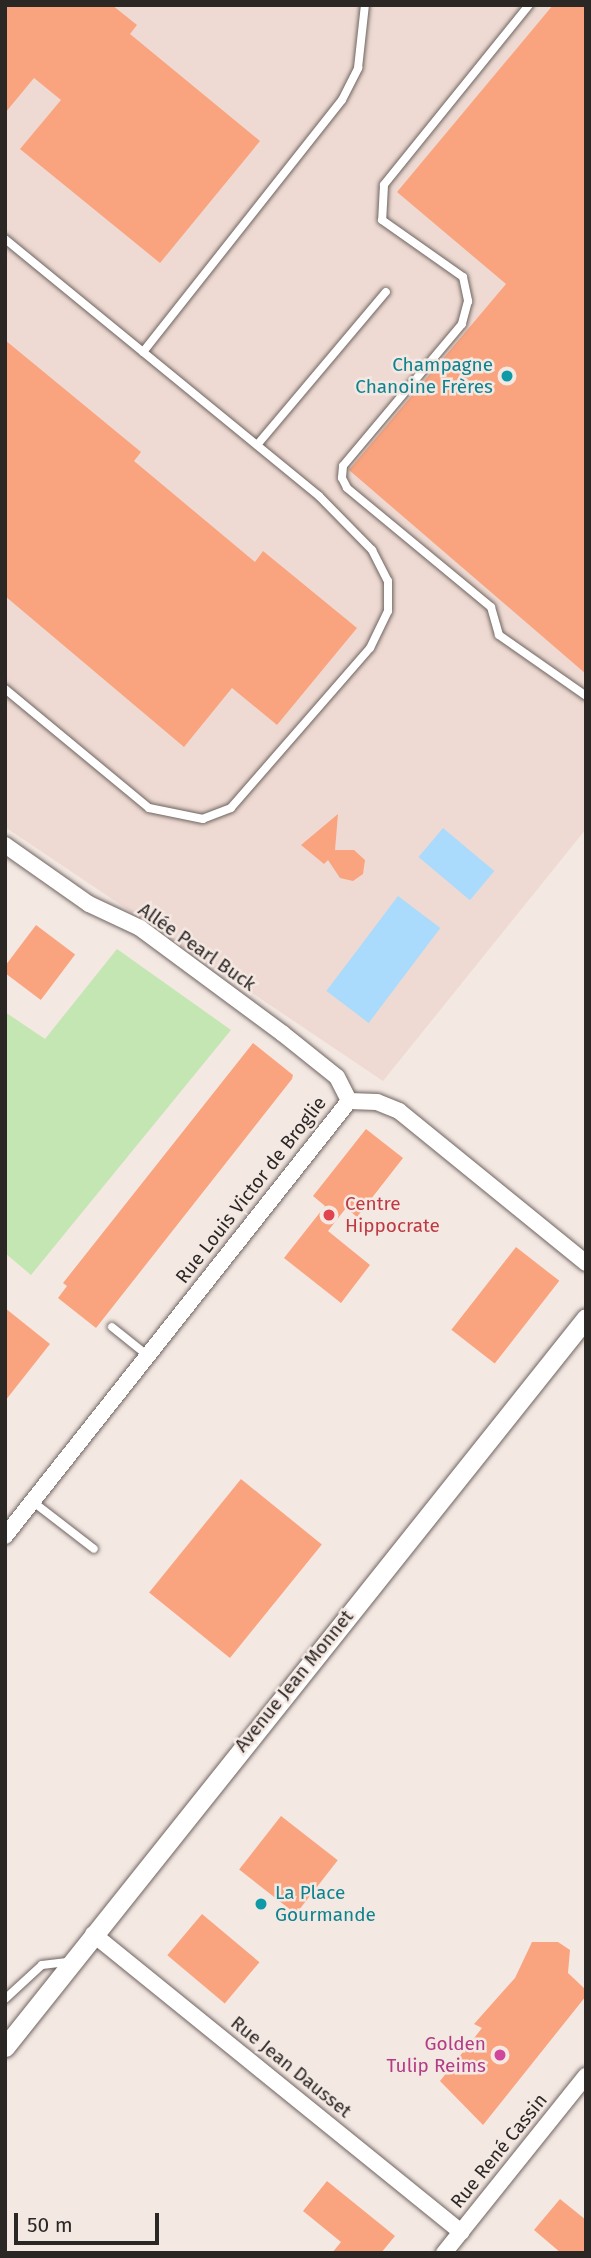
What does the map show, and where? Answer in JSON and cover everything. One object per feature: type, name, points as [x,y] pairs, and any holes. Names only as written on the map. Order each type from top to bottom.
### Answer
[{"type":"street","name":"Allée Pearl Buck","points":[[5,845],[89,904],[140,928],[282,1032],[337,1077],[349,1101]]},
{"type":"street","name":"Rue Louis Victor de Broglie","points":[[5,1536],[349,1101],[377,1102],[399,1111],[586,1263]]},
{"type":"street","name":"Avenue Jean Monnet","points":[[5,2047],[586,1318]]},
{"type":"street","name":"Rue Jean Dausset","points":[[93,1934],[461,2232]]},
{"type":"street","name":"Rue René Cassin","points":[[444,2253],[586,2076]]},
{"type":"lane","points":[[143,352],[342,100],[358,68],[365,5]]},
{"type":"lane","points":[[529,5],[384,185],[382,220],[463,277],[468,301],[462,324],[343,466],[342,478],[347,488],[491,607],[499,635],[586,696]]},
{"type":"lane","points":[[5,239],[319,496],[372,550],[388,581],[388,611],[370,648],[231,808],[203,819],[149,808],[5,689]]},
{"type":"lane","points":[[257,445],[386,292]]},
{"type":"lane","points":[[112,1327],[147,1355]]},
{"type":"lane","points":[[32,1501],[94,1549]]},
{"type":"lane","points":[[5,1999],[42,1965],[74,1962]]},
{"type":"shaded area","points":[[5,5],[586,5],[586,829],[383,1081],[5,827]]},
{"type":"green space","points":[[117,949],[231,1030],[31,1275],[5,1253],[5,1012],[45,1039]]},
{"type":"water","points":[[443,828],[494,871],[470,900],[419,857]]},
{"type":"water","points":[[398,896],[440,928],[369,1023],[326,991]]},
{"type":"building","points":[[5,5],[112,5],[137,25],[130,34],[260,141],[160,263],[20,149],[61,100],[34,78],[5,113]]},
{"type":"building","name":"Champagne Chanoine Frères","points":[[553,5],[586,5],[586,674],[349,470],[506,284],[397,192]]},
{"type":"building","points":[[5,340],[141,452],[134,461],[255,562],[263,551],[357,628],[277,725],[232,688],[184,747],[5,596]]},
{"type":"building","points":[[338,814],[335,850],[354,850],[365,860],[363,874],[353,881],[340,878],[328,860],[324,864],[301,845]]},
{"type":"building","points":[[36,925],[75,954],[41,1000],[5,973],[5,966]]},
{"type":"building","points":[[253,1043],[293,1075],[292,1079],[96,1328],[58,1298],[67,1286],[63,1283]]},
{"type":"building","name":"Centre Hippocrate","points":[[366,1129],[403,1158],[357,1217],[346,1208],[328,1231],[370,1265],[341,1303],[284,1258],[325,1206],[313,1196]]},
{"type":"building","points":[[516,1247],[559,1281],[495,1364],[451,1330]]},
{"type":"building","points":[[5,1308],[50,1344],[5,1401]]},
{"type":"building","points":[[241,1479],[322,1544],[230,1658],[149,1592]]},
{"type":"building","points":[[281,1816],[338,1860],[296,1914],[239,1870]]},
{"type":"building","points":[[202,1914],[259,1962],[225,2004],[167,1955]]},
{"type":"building","name":"Golden Tulip Reims","points":[[532,1942],[558,1942],[570,1950],[568,1973],[586,1990],[586,1996],[483,2125],[440,2081],[482,2028],[474,2024],[515,1978]]},
{"type":"building","points":[[327,2181],[395,2236],[381,2253],[332,2253],[341,2242],[303,2211]]},
{"type":"building","points":[[560,2199],[586,2220],[586,2253],[561,2253],[534,2230]]},
{"type":"place","name":"Champagne Chanoine Frères","points":[[507,376]]},
{"type":"place","name":"Centre Hippocrate","points":[[329,1215]]},
{"type":"place","name":"La Place Gourmande","points":[[261,1904]]},
{"type":"place","name":"Golden Tulip Reims","points":[[500,2055]]}]
